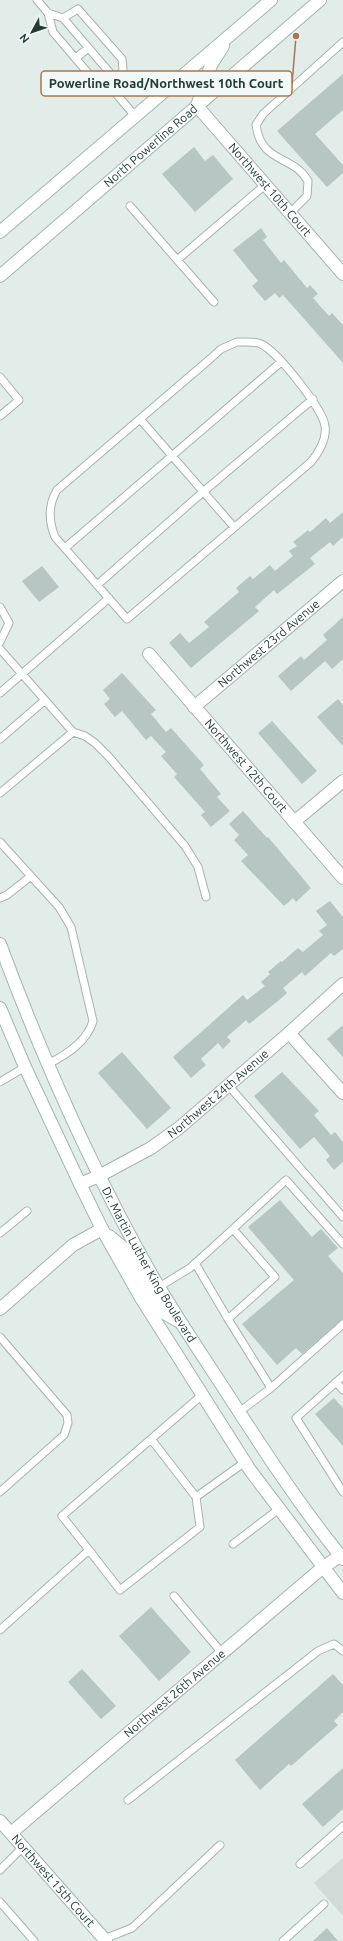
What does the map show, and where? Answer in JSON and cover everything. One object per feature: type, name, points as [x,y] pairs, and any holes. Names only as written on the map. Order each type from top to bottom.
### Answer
[{"type":"main road","points":[[0,232],[271,0]]},
{"type":"main road","name":"North Powerline Road","points":[[0,276],[320,0]]},
{"type":"main road","points":[[197,106],[211,65],[231,34]]},
{"type":"main road","name":"Northwest 10th Court","points":[[197,106],[343,274]]},
{"type":"main road","name":"Northwest 23rd Avenue","points":[[194,707],[343,581]]},
{"type":"main road","name":"Northwest 12th Court","points":[[149,654],[343,878]]},
{"type":"main road","points":[[294,822],[343,781]]},
{"type":"main road","name":"Dr. Martin Luther King Boulevard","points":[[0,944],[27,1017],[71,1118],[99,1176],[159,1287],[268,1458],[342,1556]]},
{"type":"main road","name":"Northwest 24th Avenue","points":[[80,1184],[99,1176],[151,1148],[179,1128],[343,984]]},
{"type":"main road","name":"Dr. Martin Luther King Boulevard","points":[[1,1015],[102,1229],[141,1298],[245,1462],[322,1568],[343,1593]]},
{"type":"main road","points":[[289,1033],[343,1093]]},
{"type":"main road","points":[[0,1309],[73,1245],[102,1229],[126,1250],[162,1312],[182,1324]]},
{"type":"main road","name":"Northwest 26th Avenue","points":[[11,1833],[322,1568],[342,1556]]},
{"type":"main road","name":"Northwest 15th Court","points":[[0,1821],[105,1940]]},
{"type":"lane","points":[[37,0],[48,13],[53,32],[100,87],[113,90],[135,116]]},
{"type":"lane","points":[[63,18],[78,9],[122,59],[123,70],[116,80],[113,90]]},
{"type":"lane","points":[[48,13],[63,18],[116,80]]},
{"type":"lane","points":[[290,213],[304,199],[309,190],[308,181],[305,174],[275,157],[268,150],[260,138],[256,125],[263,114],[343,42]]},
{"type":"lane","points":[[76,58],[88,48]]},
{"type":"lane","points":[[177,260],[265,185]]},
{"type":"lane","points":[[130,206],[214,302]]},
{"type":"lane","points":[[237,342],[262,344],[281,362],[313,399],[325,424],[326,433],[320,448],[311,462],[127,619],[55,537],[52,530],[50,508],[54,494],[221,349],[237,342]]},
{"type":"lane","points":[[65,548],[171,455],[281,362]]},
{"type":"lane","points":[[0,377],[19,400],[0,416]]},
{"type":"lane","points":[[97,585],[203,492],[313,399]]},
{"type":"lane","points":[[140,419],[234,527]]},
{"type":"lane","points":[[0,693],[108,598]]},
{"type":"lane","points":[[0,607],[9,623],[0,642]]},
{"type":"lane","points":[[0,648],[73,732],[85,736],[94,742],[109,757],[185,846],[198,867],[206,897]]},
{"type":"lane","points":[[0,739],[45,700]]},
{"type":"lane","points":[[0,793],[73,732]]},
{"type":"lane","points":[[0,842],[59,907],[71,927],[93,1021],[91,1029],[80,1042],[61,1058],[48,1064]]},
{"type":"lane","points":[[0,898],[7,895],[31,876]]},
{"type":"lane","points":[[0,1082],[25,1067]]},
{"type":"lane","points":[[228,1085],[343,1217]]},
{"type":"lane","points":[[159,1287],[195,1263],[286,1180],[343,1244]]},
{"type":"lane","points":[[0,1233],[28,1211]]},
{"type":"lane","points":[[228,1319],[275,1277],[233,1229]]},
{"type":"lane","points":[[195,1263],[271,1388]]},
{"type":"lane","points":[[239,1412],[271,1388],[343,1324]]},
{"type":"lane","points":[[0,1337],[66,1415],[68,1423],[64,1435],[0,1492]]},
{"type":"lane","points":[[343,1376],[296,1418],[343,1492]]},
{"type":"lane","points":[[336,1382],[343,1390]]},
{"type":"lane","points":[[151,1439],[196,1497],[200,1527],[120,1590],[62,1516],[151,1439],[202,1395]]},
{"type":"lane","points":[[196,1497],[245,1462]]},
{"type":"lane","points":[[233,1544],[279,1509]]},
{"type":"lane","points":[[0,1630],[89,1550]]},
{"type":"lane","points":[[174,1596],[222,1653]]},
{"type":"lane","points":[[128,1800],[318,1651],[334,1644],[343,1651]]},
{"type":"lane","points":[[300,1864],[343,1826]]},
{"type":"lane","points":[[105,1940],[132,1928],[220,1845]]},
{"type":"lane","points":[[0,1870],[24,1847]]},
{"type":"lane","points":[[0,1902],[34,1941]]},
{"type":"lane","points":[[284,1941],[324,1904]]},
{"type":"shaded area","points":[[343,1858],[343,1916],[314,1883]]},
{"type":"building","points":[[343,74],[343,110],[315,134],[343,165],[343,173],[327,187],[277,131]]},
{"type":"building","points":[[194,147],[205,161],[213,155],[233,179],[195,212],[162,174]]},
{"type":"building","points":[[261,228],[267,237],[263,240],[281,263],[284,260],[307,288],[310,285],[318,294],[313,298],[329,316],[332,313],[343,325],[343,363],[283,295],[279,298],[275,293],[265,301],[252,286],[258,281],[233,250]]},
{"type":"building","points":[[343,512],[343,537],[333,546],[330,542],[310,558],[315,564],[277,594],[274,590],[255,607],[259,611],[191,668],[169,643],[180,633],[189,643],[209,627],[204,622],[239,592],[236,588],[250,576],[253,579],[270,565],[275,571],[293,556],[289,551],[297,546],[293,542],[308,530],[310,532],[326,518],[330,523]]},
{"type":"building","points":[[42,566],[59,587],[39,602],[22,581]]},
{"type":"building","points":[[343,617],[343,659],[332,669],[325,661],[291,691],[278,676],[301,656],[304,660],[327,640],[323,635]]},
{"type":"building","points":[[122,673],[156,710],[151,714],[166,732],[171,728],[204,765],[200,769],[221,794],[217,797],[230,811],[211,827],[201,815],[205,812],[174,777],[177,774],[161,756],[166,752],[151,736],[146,740],[122,711],[115,717],[104,704],[110,699],[103,690]]},
{"type":"building","points":[[338,699],[343,705],[343,746],[317,717]]},
{"type":"building","points":[[272,721],[317,771],[302,784],[258,733]]},
{"type":"building","points":[[243,811],[267,838],[268,837],[311,888],[296,902],[293,898],[284,906],[241,861],[248,855],[234,840],[239,835],[229,824]]},
{"type":"building","points":[[330,901],[343,917],[343,949],[334,956],[331,953],[305,976],[302,972],[283,988],[287,993],[278,1001],[249,1024],[246,1020],[227,1037],[231,1041],[223,1049],[218,1043],[201,1059],[206,1065],[191,1078],[173,1057],[243,995],[247,1000],[265,986],[261,982],[270,974],[268,972],[281,961],[282,962],[298,948],[303,952],[323,935],[319,931],[327,925],[316,911]]},
{"type":"building","points":[[343,1025],[343,1057],[327,1039]]},
{"type":"building","points":[[122,1052],[171,1108],[147,1129],[98,1073]]},
{"type":"building","points":[[282,1072],[319,1111],[314,1115],[331,1135],[335,1132],[343,1142],[343,1162],[334,1170],[326,1160],[330,1156],[314,1137],[300,1149],[254,1096]]},
{"type":"building","points":[[280,1200],[312,1237],[321,1229],[338,1248],[328,1256],[343,1273],[343,1319],[302,1354],[296,1348],[277,1365],[242,1324],[294,1280],[248,1227]]},
{"type":"building","points":[[334,1398],[343,1408],[343,1446],[315,1414]]},
{"type":"building","points":[[151,1607],[191,1652],[159,1681],[119,1636]]},
{"type":"building","points":[[82,1669],[116,1706],[101,1719],[68,1682]]},
{"type":"building","points":[[333,1674],[343,1685],[343,1712],[334,1721],[338,1725],[291,1766],[289,1764],[260,1790],[235,1760]]},
{"type":"building","points":[[343,1768],[343,1809],[323,1827],[302,1804]]},
{"type":"building","points":[[327,1928],[338,1941],[313,1941]]},
{"type":"place","name":"Powerline Road/Northwest 10th Court","points":[[296,36]]}]
